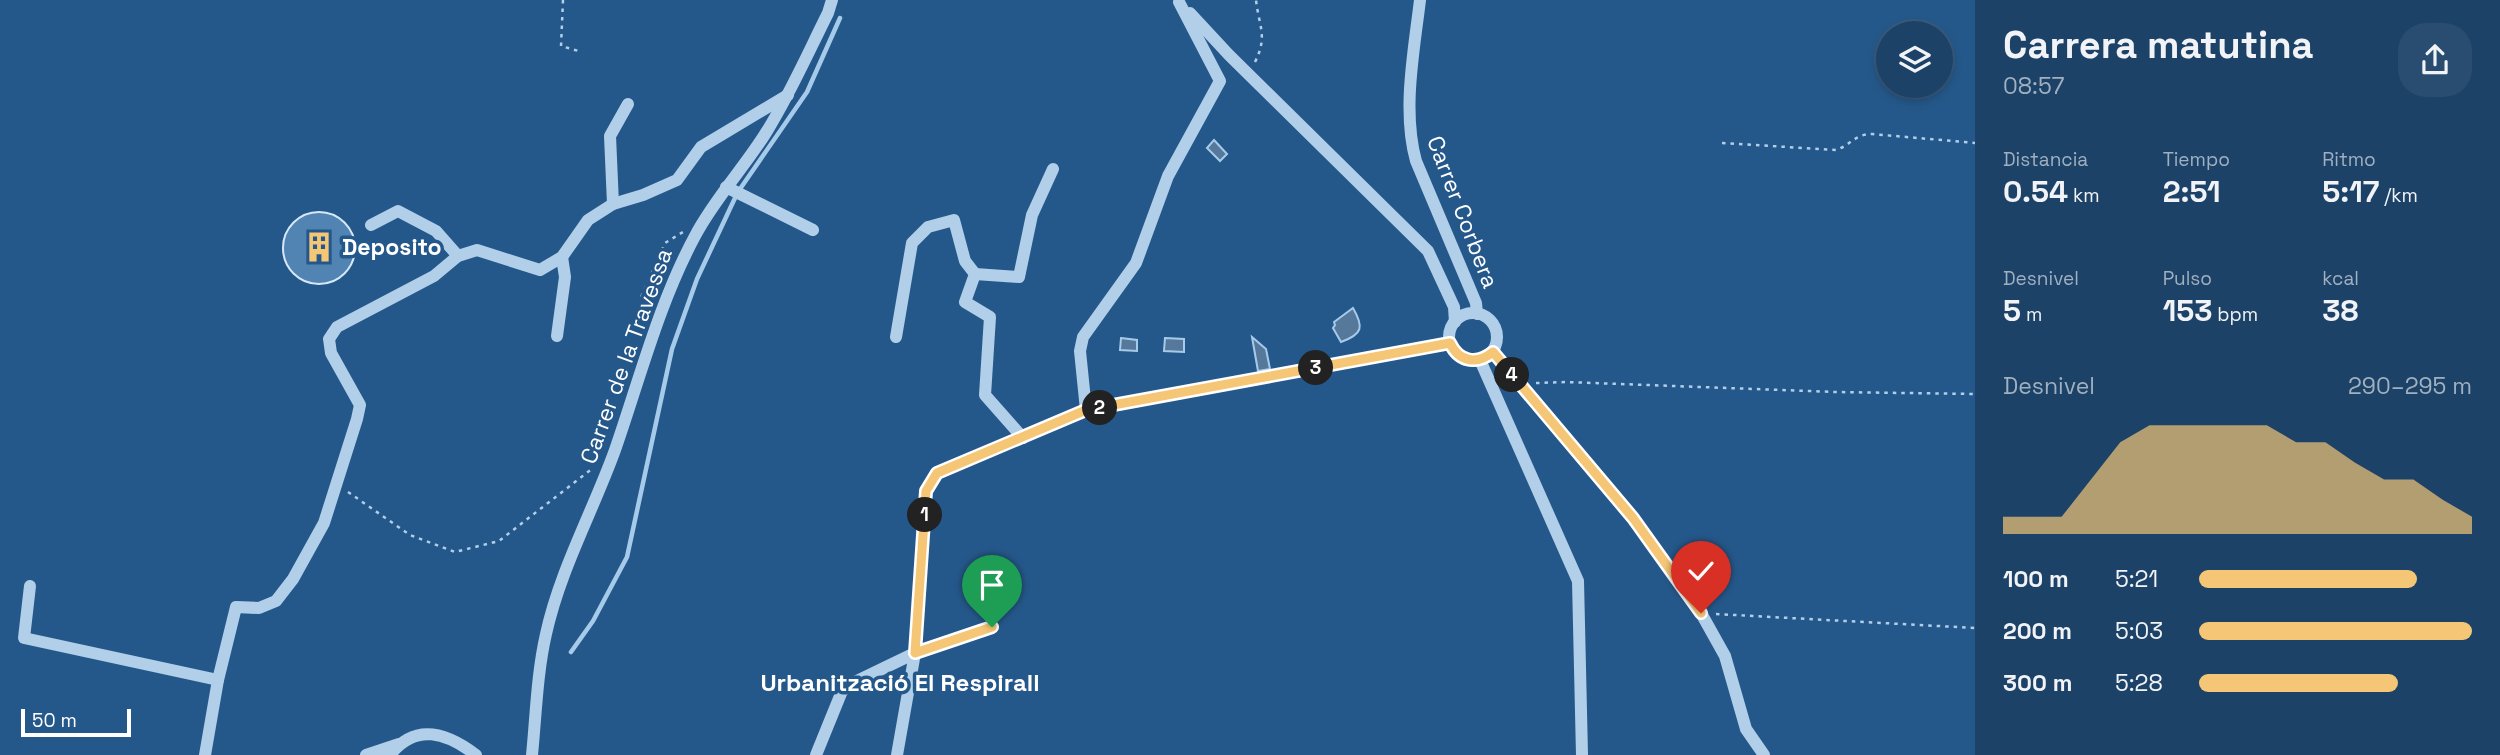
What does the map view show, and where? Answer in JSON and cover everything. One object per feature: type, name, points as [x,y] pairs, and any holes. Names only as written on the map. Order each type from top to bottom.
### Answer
[{"type":"street","name":"Carrer de la Travessa","points":[[532,755],[540,675],[550,617],[614,451],[670,289],[696,234],[788,95],[832,0]]},
{"type":"street","name":"Carrer Corbera","points":[[1420,0],[1409,118],[1411,142],[1416,161],[1476,303],[1478,314]]},
{"type":"street","points":[[1179,1],[1428,251],[1454,307],[1455,322],[1450,343],[1458,355],[1465,359],[1480,360],[1493,352],[1497,342],[1495,327],[1491,321],[1478,314],[1469,314],[1455,322]]},
{"type":"street","points":[[1086,410],[1080,351],[1083,337],[1136,263],[1168,177],[1220,81],[1179,1]]},
{"type":"street","points":[[205,755],[218,680],[236,607],[259,608],[276,601],[293,579],[324,523],[337,483],[360,405],[331,354],[329,339],[337,327],[434,276],[458,256],[477,250],[540,270],[562,257],[588,220],[614,204],[677,180],[701,147],[788,95]]},
{"type":"street","points":[[614,204],[610,136],[628,104]]},
{"type":"street","points":[[897,337],[912,243],[928,226],[954,219],[965,261],[975,274],[1019,277],[1032,215],[1053,169]]},
{"type":"street","points":[[726,187],[813,230]]},
{"type":"street","points":[[371,225],[398,211],[436,231],[458,256]]},
{"type":"street","points":[[557,336],[565,277],[562,257]]},
{"type":"street","points":[[975,274],[965,302],[990,317],[985,395],[1023,438]]},
{"type":"street","points":[[897,755],[915,653],[926,491],[937,473],[1086,410],[1450,343]]},
{"type":"street","points":[[1493,352],[1633,518],[1701,613],[1725,656],[1746,729],[1764,755]]},
{"type":"street","points":[[1480,360],[1578,581],[1582,755]]},
{"type":"street","points":[[30,586],[24,638],[218,680]]},
{"type":"street","points":[[816,755],[842,691],[915,653],[992,627]]},
{"type":"street","points":[[366,755],[424,733],[455,739],[476,755]]},
{"type":"street","points":[[390,755],[399,744]]},
{"type":"path","points":[[563,0],[561,46],[582,52]]},
{"type":"path","points":[[1250,75],[1262,50],[1263,40],[1256,0]]},
{"type":"path","points":[[1722,143],[1836,150],[1846,147],[1860,134],[1975,143]]},
{"type":"path","points":[[641,297],[665,243],[680,232],[696,234]]},
{"type":"path","points":[[1519,384],[1566,382],[1835,392],[1975,394]]},
{"type":"path","points":[[337,483],[410,536],[455,552],[499,541],[594,467]]},
{"type":"path","points":[[1701,613],[1975,628]]},
{"type":"water","points":[[1214,140],[1227,154],[1220,161],[1207,148]]},
{"type":"water","points":[[1353,308],[1359,320],[1359,329],[1354,336],[1341,342],[1333,328],[1334,322]]},
{"type":"water","points":[[1252,337],[1266,349],[1270,369],[1258,371]]},
{"type":"water","points":[[1121,338],[1137,340],[1137,351],[1120,350]]},
{"type":"water","points":[[1165,338],[1184,339],[1184,352],[1164,351]]},
{"type":"building","name":"Deposito","points":[[319,212],[339,218],[349,228],[355,248],[349,268],[339,278],[319,284],[299,278],[289,268],[283,248],[289,228],[299,218]]},
{"type":"waterway","points":[[740,189],[807,92],[840,18]]},
{"type":"waterway","points":[[571,652],[593,621],[627,557],[672,349],[697,279],[735,198]]},
{"type":"place","name":"Deposito","points":[[319,247]]},
{"type":"district","name":"Urbanització El Respirall","points":[[900,682]]},
{"type":"route","points":[[992,627],[915,653],[926,491],[937,473],[1086,410],[1450,343],[1458,355],[1472,361],[1485,358],[1493,352],[1633,518],[1701,613]]}]
